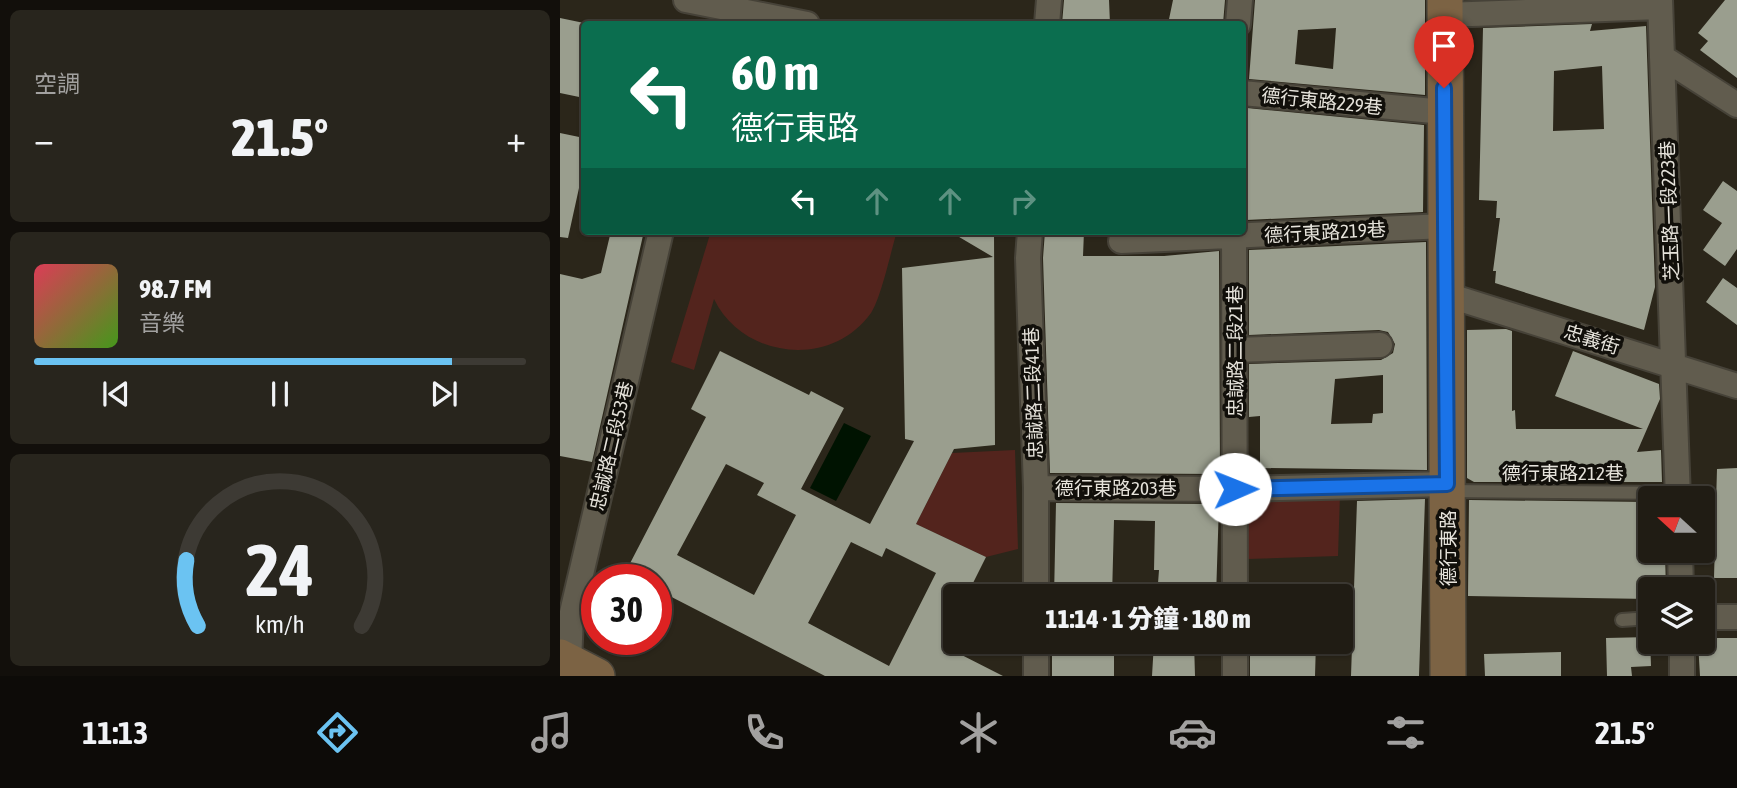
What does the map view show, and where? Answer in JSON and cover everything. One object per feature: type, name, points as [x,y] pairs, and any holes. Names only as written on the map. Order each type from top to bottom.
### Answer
[{"type":"street","points":[[685,0],[712,10],[787,21]]},
{"type":"street","points":[[1047,21],[1049,0]]},
{"type":"street","points":[[1238,21],[1240,0]]},
{"type":"street","points":[[1445,8],[1660,3]]},
{"type":"street","name":"芝玉路一段223巷","points":[[1660,3],[1678,486]]},
{"type":"street","name":"德行東路","points":[[1445,8],[1448,676]]},
{"type":"street","points":[[1662,57],[1737,105]]},
{"type":"street","name":"德行東路229巷","points":[[1246,93],[1444,112]]},
{"type":"street","name":"德行東路219巷","points":[[1246,234],[1445,226]]},
{"type":"street","name":"忠誠路二段53巷","points":[[576,665],[571,617],[660,235]]},
{"type":"street","name":"忠誠路二段41巷","points":[[1030,235],[1028,258],[1036,488],[1036,584]]},
{"type":"street","name":"德行東路219巷","points":[[1121,241],[1218,235]]},
{"type":"street","name":"忠誠路二段21巷","points":[[1234,235],[1235,584]]},
{"type":"street","name":"忠義街","points":[[1447,295],[1737,386]]},
{"type":"street","points":[[1235,350],[1380,345]]},
{"type":"street","name":"德行東路203巷","points":[[1036,488],[1447,487]]},
{"type":"street","points":[[1715,617],[1737,617]]},
{"type":"street","points":[[1036,654],[1036,676]]},
{"type":"street","points":[[1235,654],[1235,676]]},
{"type":"street","points":[[1682,654],[1682,676]]},
{"type":"lane","name":"德行東路212巷","points":[[1447,487],[1638,494]]},
{"type":"lane","points":[[1622,620],[1638,619]]},
{"type":"shaded area","points":[[710,235],[896,235],[882,286],[871,313],[854,331],[834,343],[811,349],[788,350],[766,345],[745,334],[727,319],[714,299],[694,370],[671,362]]},
{"type":"shaded area","points":[[844,423],[871,436],[836,501],[810,488]]},
{"type":"shaded area","points":[[1015,450],[1018,549],[986,557],[916,524],[952,453]]},
{"type":"shaded area","points":[[1340,494],[1338,556],[1247,559],[1245,495]]},
{"type":"building","points":[[1064,0],[1109,0],[1110,21],[1062,21]]},
{"type":"building","points":[[1173,0],[1225,0],[1223,21],[1169,21]]},
{"type":"building","points":[[1255,0],[1425,0],[1425,95],[1249,79]],"holes":[[[1336,28],[1333,69],[1295,64],[1298,30]]]},
{"type":"building","points":[[1725,0],[1737,0],[1737,78],[1700,50],[1708,41],[1698,33]]},
{"type":"building","points":[[560,18],[581,22],[581,97],[560,93]]},
{"type":"building","points":[[1592,24],[1590,31],[1646,26],[1655,287],[1644,330],[1495,283],[1496,271],[1493,271],[1500,218],[1496,218],[1497,201],[1479,200],[1483,28]],"holes":[[[1602,66],[1604,129],[1553,131],[1554,71]]]},
{"type":"building","points":[[1247,108],[1424,125],[1423,212],[1246,220]]},
{"type":"building","points":[[560,133],[581,137],[581,184],[568,238],[560,237]]},
{"type":"building","points":[[1723,181],[1737,191],[1737,249],[1725,266],[1703,250],[1722,223],[1703,210]]},
{"type":"building","points":[[610,235],[643,235],[592,462],[560,456],[560,274],[582,279],[601,273]]},
{"type":"building","points":[[956,235],[994,235],[995,445],[954,449],[916,524],[986,557],[972,584],[943,584],[943,654],[960,654],[1003,676],[825,676],[672,597],[672,564],[630,564],[706,417],[691,409],[720,351],[809,395],[811,391],[844,408],[801,489],[870,524],[914,441],[905,439],[902,268],[993,257]],"holes":[[[726,464],[764,483],[757,495],[796,515],[754,595],[677,555]],[[851,542],[882,557],[886,548],[936,573],[889,666],[808,623]]]},
{"type":"building","points":[[1045,235],[1084,235],[1083,256],[1164,256],[1219,251],[1220,474],[1050,473],[1043,258]]},
{"type":"building","points":[[1426,242],[1427,470],[1260,468],[1260,416],[1249,417],[1249,364],[1381,360],[1393,353],[1395,344],[1388,332],[1379,330],[1249,335],[1249,250]],"holes":[[[1383,375],[1383,413],[1373,414],[1372,423],[1331,424],[1335,379]]]},
{"type":"building","points":[[1723,278],[1737,288],[1737,325],[1706,302]]},
{"type":"building","points":[[1467,330],[1512,331],[1512,411],[1515,410],[1516,429],[1643,429],[1555,396],[1573,351],[1659,384],[1660,399],[1637,452],[1661,450],[1662,482],[1474,482],[1467,478]]},
{"type":"building","points":[[1737,468],[1737,578],[1714,577],[1717,469]]},
{"type":"building","points":[[1425,499],[1419,676],[1351,676],[1357,501]]},
{"type":"building","points":[[1469,500],[1638,502],[1638,564],[1665,564],[1666,577],[1638,577],[1638,599],[1468,596]]},
{"type":"building","points":[[1056,503],[1219,504],[1216,584],[1158,584],[1159,570],[1154,570],[1155,521],[1114,520],[1112,584],[1054,584]]},
{"type":"building","points":[[1638,637],[1638,654],[1651,654],[1651,666],[1631,667],[1632,676],[1607,676],[1606,638]]},
{"type":"building","points":[[1715,638],[1737,638],[1737,676],[1700,676],[1699,654],[1715,654]]},
{"type":"building","points":[[1561,652],[1561,676],[1485,676],[1484,654]]},
{"type":"building","points":[[1052,654],[1114,654],[1114,676],[1052,676]]},
{"type":"building","points":[[1153,654],[1194,654],[1195,676],[1152,676]]},
{"type":"building","points":[[1250,654],[1316,654],[1315,676],[1250,676]]},
{"type":"route","points":[[1235,489],[1447,484],[1444,88]]}]
